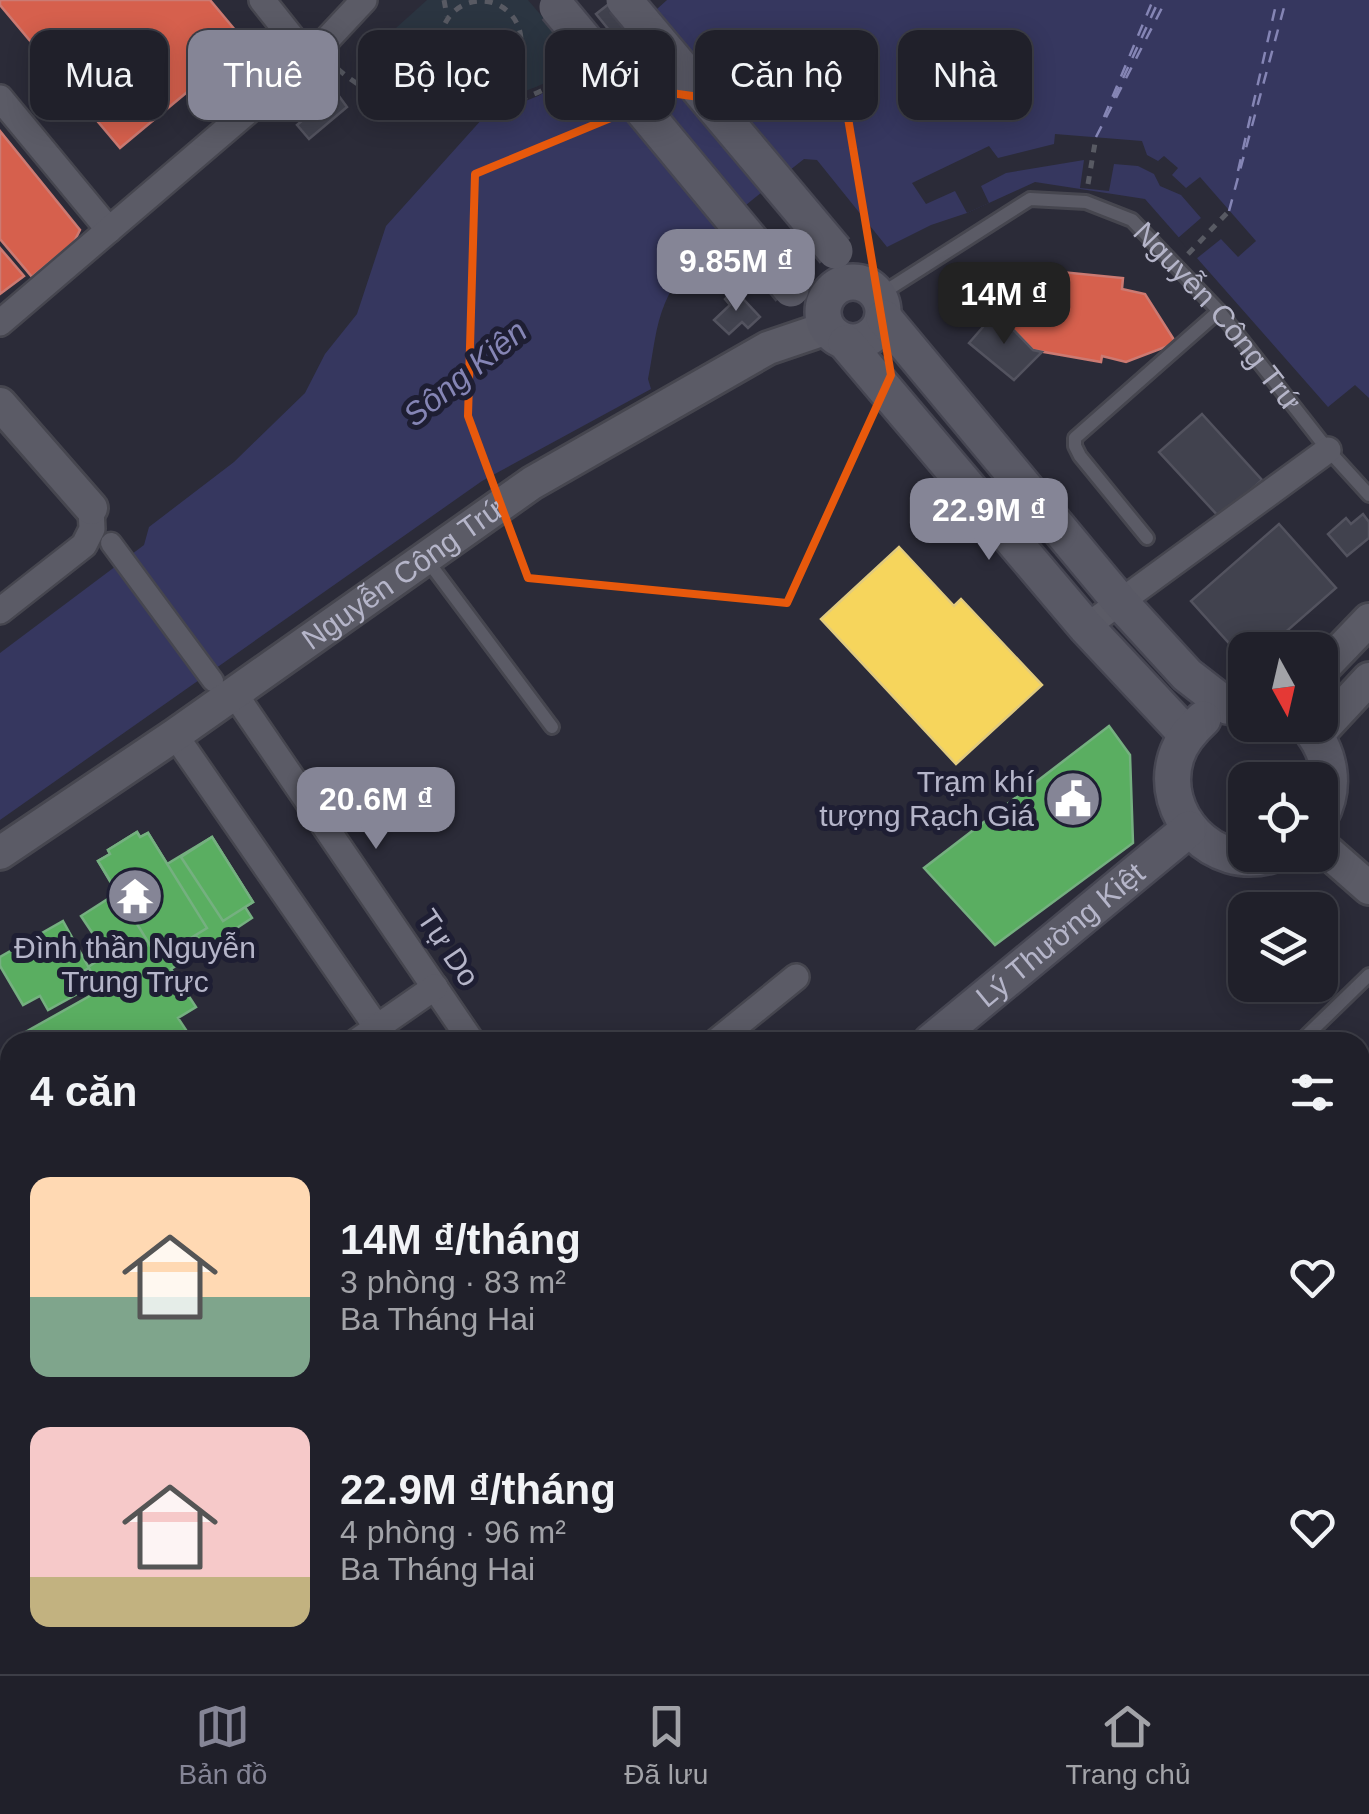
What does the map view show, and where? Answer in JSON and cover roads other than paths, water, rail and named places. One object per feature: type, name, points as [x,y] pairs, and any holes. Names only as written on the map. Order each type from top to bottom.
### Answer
[{"type":"main road","points":[[624,0],[836,251],[1121,602],[1187,675],[1228,699]]},
{"type":"main road","points":[[554,4],[791,289],[832,330],[1086,627],[1187,735]]},
{"type":"main road","points":[[832,330],[825,300],[830,291],[848,282],[875,299]]},
{"type":"main road","points":[[832,330],[872,336],[875,299]]},
{"type":"main road","points":[[1228,707],[1205,717],[1187,735],[1176,757],[1172,782],[1176,807],[1189,829],[1209,846],[1228,854]]},
{"type":"main road","name":"Lý Thường Kiệt","points":[[943,1032],[1189,829]]},
{"type":"street","points":[[262,0],[286,30]]},
{"type":"street","points":[[336,30],[364,0]]},
{"type":"street","points":[[0,98],[109,230]]},
{"type":"street","points":[[0,323],[238,120]]},
{"type":"street","name":"Nguyễn Công Trứ","points":[[0,853],[175,735],[223,687],[426,558],[532,483],[768,348],[832,330]]},
{"type":"street","points":[[0,404],[92,508],[92,529],[84,545],[0,611]]},
{"type":"street","points":[[1086,627],[1328,450]]},
{"type":"street","points":[[112,543],[223,687]]},
{"type":"street","points":[[1338,652],[1369,620]]},
{"type":"street","points":[[1338,707],[1369,679]]},
{"type":"street","name":"Tự Do","points":[[223,687],[465,1032]]},
{"type":"street","points":[[175,735],[369,1032]]},
{"type":"street","points":[[1338,861],[1369,888]]},
{"type":"street","points":[[728,1032],[796,977]]},
{"type":"street","points":[[380,1032],[435,986]]},
{"type":"lane","name":"Nguyễn Công Trứ","points":[[875,299],[1030,199],[1086,202],[1132,220],[1219,311],[1328,450],[1369,494]]},
{"type":"lane","points":[[1146,538],[1080,456],[1074,446],[1076,438],[1219,311]]},
{"type":"lane","points":[[426,558],[552,727]]},
{"type":"lane","points":[[1310,1032],[1369,975]]},
{"type":"water","name":"Sông Kiên","points":[[667,0],[1369,0],[1369,398],[1355,385],[1328,407],[1145,199],[1035,182],[887,247],[817,160],[804,159],[708,240],[677,280],[659,321],[648,379],[651,389],[482,481],[0,820],[0,653],[144,545],[149,527],[234,462],[305,393],[325,354],[357,314],[386,226],[481,120],[525,120],[525,101],[545,92],[545,120],[675,120],[675,30],[634,30]]},
{"type":"place","name":"Trạm khí tượng Rạch Giá","points":[[1073,799]]},
{"type":"place","name":"Đình thần Nguyễn Trung Trực","points":[[135,896]]}]
